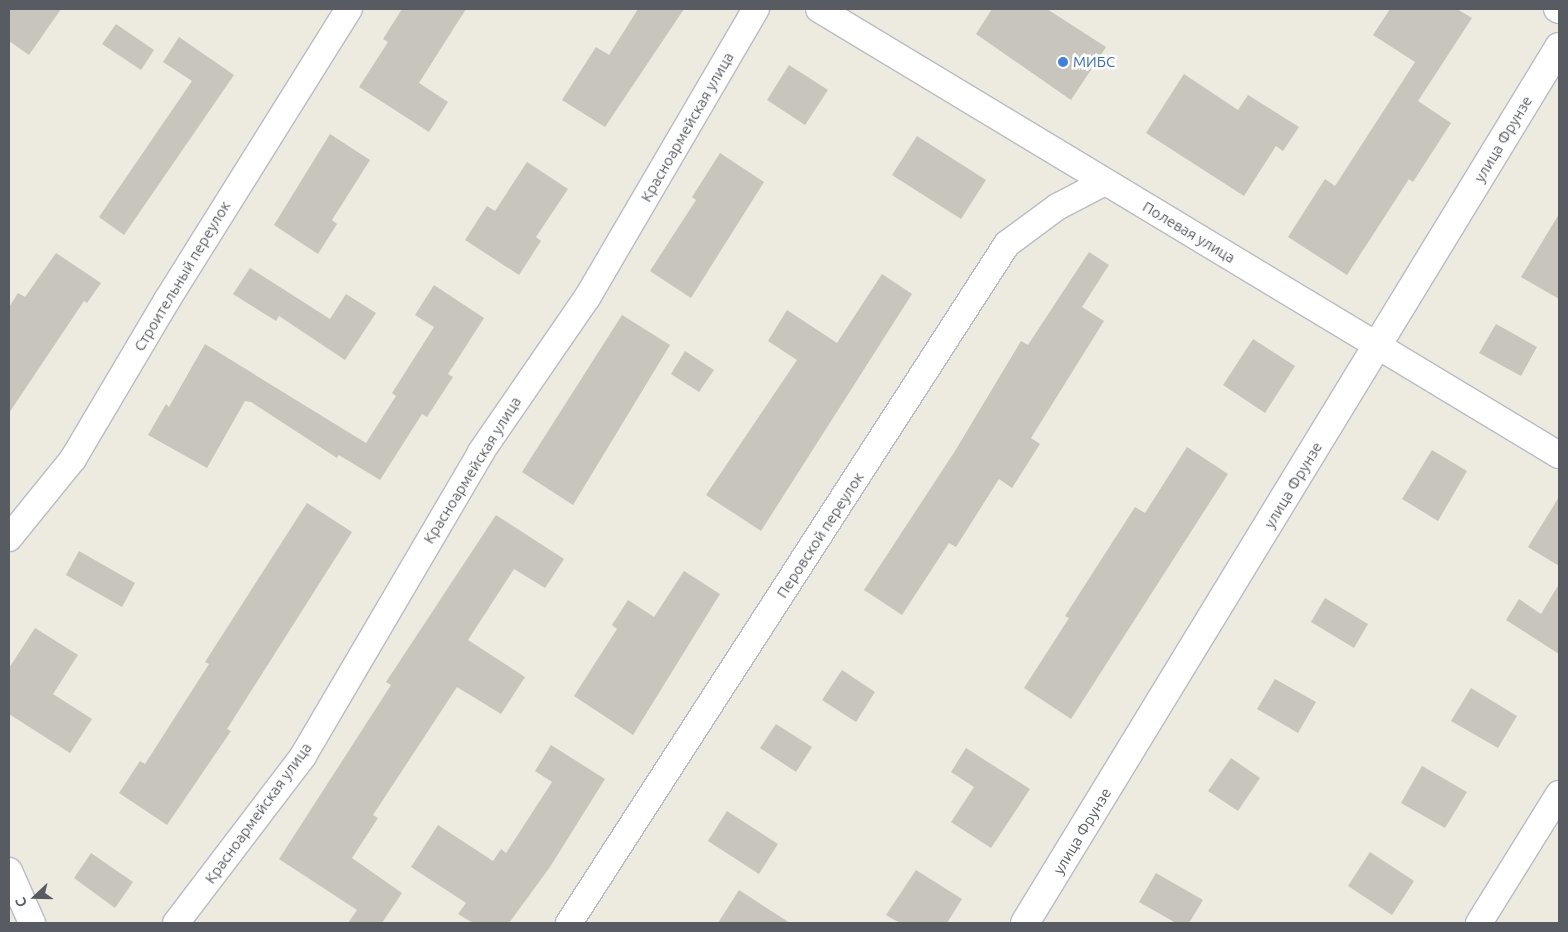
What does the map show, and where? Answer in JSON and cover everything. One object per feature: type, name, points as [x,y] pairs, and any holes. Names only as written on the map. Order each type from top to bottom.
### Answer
[{"type":"street","name":"Строительный переулок","points":[[9,538],[73,459],[166,300],[348,9]]},
{"type":"street","name":"Красноармейская улица","points":[[176,923],[303,756],[481,452],[587,298],[756,9]]},
{"type":"street","name":"Полевая улица","points":[[819,9],[1105,182],[1379,344],[1559,455]]},
{"type":"street","name":"улица Фрунзе","points":[[1025,923],[1559,47]]},
{"type":"street","name":"Перовской переулок","points":[[569,923],[1007,244],[1057,207],[1105,182]]},
{"type":"street","points":[[1479,923],[1559,794]]},
{"type":"street","points":[[9,871],[32,923]]},
{"type":"building","points":[[9,9],[61,9],[29,55],[9,41]]},
{"type":"building","points":[[402,9],[466,9],[419,83],[448,102],[429,132],[359,87],[388,42],[383,39]]},
{"type":"building","points":[[638,9],[684,9],[605,127],[562,100],[596,47],[609,55]]},
{"type":"building","points":[[992,9],[1047,9],[1106,47],[1071,100],[976,34]]},
{"type":"building","points":[[1390,9],[1457,9],[1472,18],[1418,101],[1451,123],[1413,182],[1409,179],[1347,275],[1288,237],[1325,179],[1335,186],[1415,62],[1373,35]]},
{"type":"building","points":[[116,24],[154,50],[141,70],[102,44]]},
{"type":"building","points":[[179,37],[234,75],[124,235],[99,217],[192,81],[163,62]]},
{"type":"building","points":[[789,65],[828,90],[805,125],[767,100]]},
{"type":"building","points":[[1184,74],[1238,110],[1248,95],[1299,127],[1283,151],[1276,146],[1244,196],[1146,133]]},
{"type":"building","points":[[330,134],[370,160],[332,220],[337,224],[318,254],[274,225]]},
{"type":"building","points":[[917,136],[986,180],[961,219],[892,175]]},
{"type":"building","points":[[720,153],[764,182],[691,298],[650,271],[696,200],[692,197]]},
{"type":"building","points":[[527,162],[568,189],[536,237],[541,241],[519,275],[465,240],[487,206],[495,211]]},
{"type":"building","points":[[1559,214],[1559,299],[1521,277]]},
{"type":"building","points":[[1089,252],[1109,265],[1082,307],[1104,321],[1031,438],[1040,444],[1012,488],[999,479],[956,547],[949,543],[902,615],[864,590],[955,451],[1021,341],[1028,345]]},
{"type":"building","points":[[56,253],[101,283],[87,303],[84,301],[9,413],[9,307],[18,293],[25,297]]},
{"type":"building","points":[[250,268],[330,319],[346,294],[376,313],[345,360],[279,316],[276,321],[233,294]]},
{"type":"building","points":[[882,274],[912,294],[761,531],[706,495],[797,360],[768,341],[787,310],[837,343]]},
{"type":"building","points":[[434,285],[484,318],[448,374],[453,377],[427,417],[422,414],[380,480],[339,455],[337,458],[251,402],[245,401],[207,468],[148,435],[166,404],[169,407],[205,344],[366,443],[396,396],[392,393],[434,327],[415,315]]},
{"type":"building","points":[[622,315],[670,345],[573,505],[522,472]]},
{"type":"building","points":[[1496,324],[1537,347],[1521,376],[1479,353]]},
{"type":"building","points":[[1253,339],[1295,366],[1265,413],[1223,385]]},
{"type":"building","points":[[685,351],[714,370],[699,392],[671,374]]},
{"type":"building","points":[[1187,447],[1228,474],[1071,719],[1024,688],[1069,618],[1065,616],[1135,507],[1145,513]]},
{"type":"building","points":[[1432,450],[1467,471],[1438,521],[1402,499]]},
{"type":"building","points":[[1559,497],[1559,566],[1528,547]]},
{"type":"building","points":[[307,503],[352,532],[227,729],[231,731],[167,825],[119,793],[140,761],[145,764],[209,664],[205,662]]},
{"type":"building","points":[[496,515],[564,559],[545,588],[514,569],[468,640],[525,677],[501,714],[457,687],[373,815],[378,818],[352,858],[402,893],[382,923],[348,923],[357,910],[279,859],[391,685],[386,682]]},
{"type":"building","points":[[79,551],[135,583],[122,607],[66,575]]},
{"type":"building","points":[[684,571],[720,594],[633,735],[574,696],[617,629],[612,625],[628,600],[654,617]]},
{"type":"building","points":[[1559,584],[1559,654],[1506,620],[1519,599],[1541,614]]},
{"type":"building","points":[[1325,598],[1368,624],[1354,648],[1311,622]]},
{"type":"building","points":[[35,628],[78,655],[53,694],[92,719],[70,753],[9,714],[9,668]]},
{"type":"building","points":[[842,670],[875,692],[856,722],[822,700]]},
{"type":"building","points":[[1275,679],[1316,702],[1298,733],[1257,709]]},
{"type":"building","points":[[1471,688],[1517,716],[1498,748],[1451,721]]},
{"type":"building","points":[[776,724],[812,747],[796,772],[760,748]]},
{"type":"building","points":[[551,745],[605,779],[550,867],[509,923],[473,923],[458,914],[466,903],[411,867],[438,825],[493,861],[501,849],[506,853],[552,782],[535,771]]},
{"type":"building","points":[[966,748],[1030,789],[991,848],[951,822],[974,787],[951,772]]},
{"type":"building","points":[[1231,758],[1260,778],[1238,811],[1208,791]]},
{"type":"building","points":[[1422,766],[1467,792],[1445,828],[1401,803]]},
{"type":"building","points":[[727,811],[778,844],[759,874],[708,841]]},
{"type":"building","points":[[1370,852],[1414,881],[1392,915],[1348,886]]},
{"type":"building","points":[[91,853],[133,882],[115,908],[74,878]]},
{"type":"building","points":[[916,870],[962,899],[947,923],[900,923],[886,915]]},
{"type":"building","points":[[1156,873],[1203,900],[1189,923],[1176,923],[1139,902]]},
{"type":"building","points":[[739,890],[790,923],[718,923]]},
{"type":"place","name":"МИБС","points":[[1063,62]]}]
